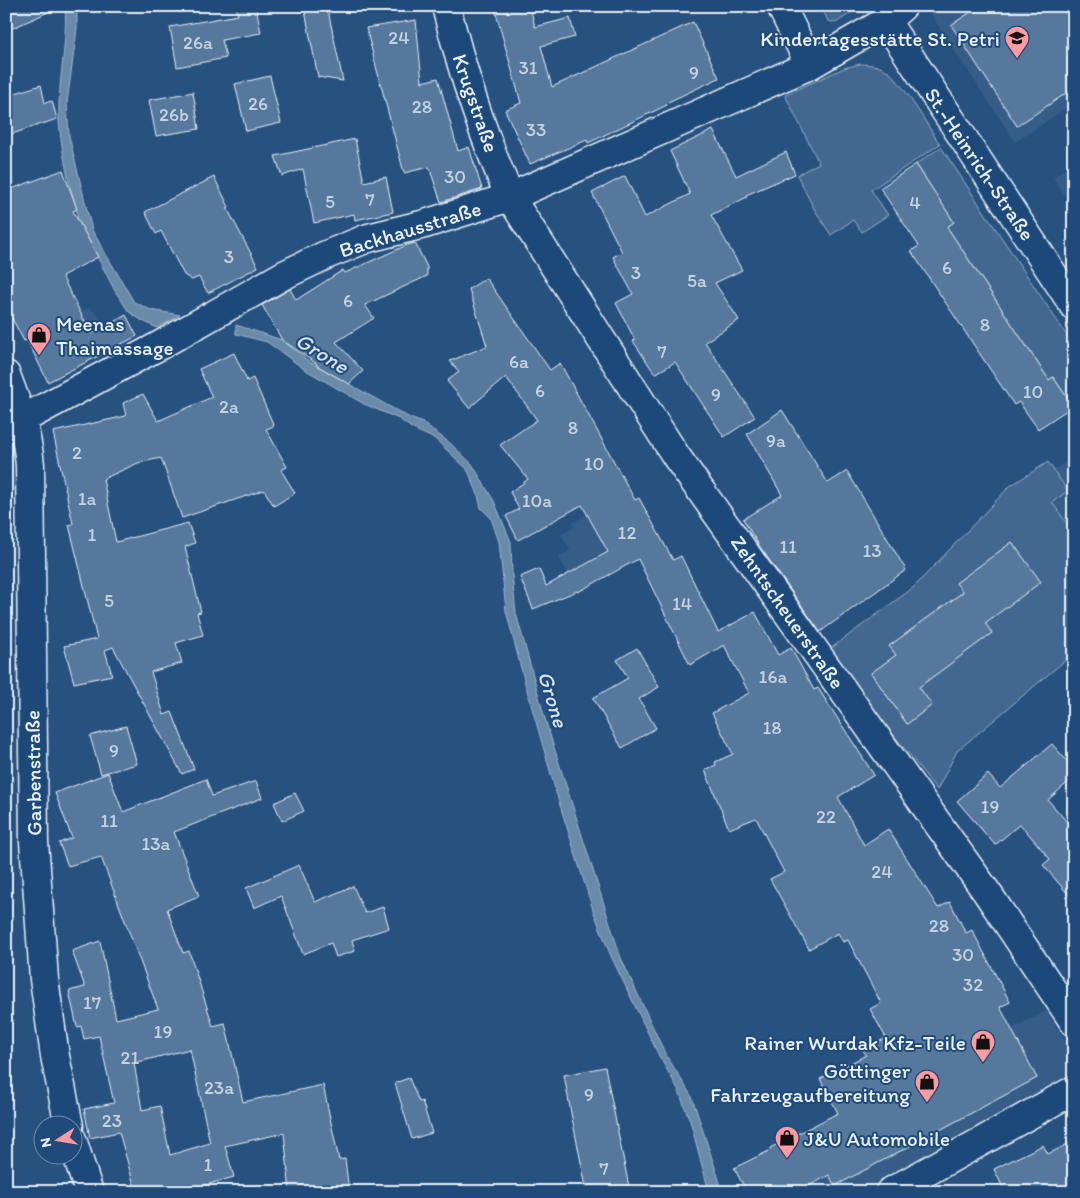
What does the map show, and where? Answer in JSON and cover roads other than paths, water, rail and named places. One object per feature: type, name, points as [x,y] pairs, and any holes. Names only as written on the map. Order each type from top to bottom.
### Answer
[{"type":"street","name":"Krugstraße","points":[[446,6],[463,71],[510,197]]},
{"type":"street","points":[[781,6],[810,65]]},
{"type":"street","name":"Backhausstraße","points":[[22,420],[284,275],[326,255],[368,238],[425,224],[510,197],[810,65],[894,14]]},
{"type":"street","name":"St.-Heinrich-Straße","points":[[894,14],[1074,306]]},
{"type":"street","name":"Zehntscheuerstraße","points":[[510,197],[676,456],[988,894],[1074,1022]]},
{"type":"street","name":"Garbenstraße","points":[[6,375],[28,442],[30,465],[34,842],[44,979],[55,1056],[67,1116]]},
{"type":"street","points":[[890,1192],[1074,1090]]},
{"type":"street","points":[[81,1166],[89,1192]]},
{"type":"place","name":"Kindertagesstätte St. Petri","points":[[1017,59]]},
{"type":"place","name":"Meenas Thaimassage","points":[[39,356]]},
{"type":"place","name":"Rainer Wurdak Kfz-Teile","points":[[983,1063]]},
{"type":"place","name":"Göttinger Fahrzeugaufbereitung","points":[[927,1103]]},
{"type":"place","name":"J&U Automobile","points":[[787,1159]]},
{"type":"water label","name":"Grone","points":[[322,353]]},
{"type":"water label","name":"Grone","points":[[553,699]]}]
